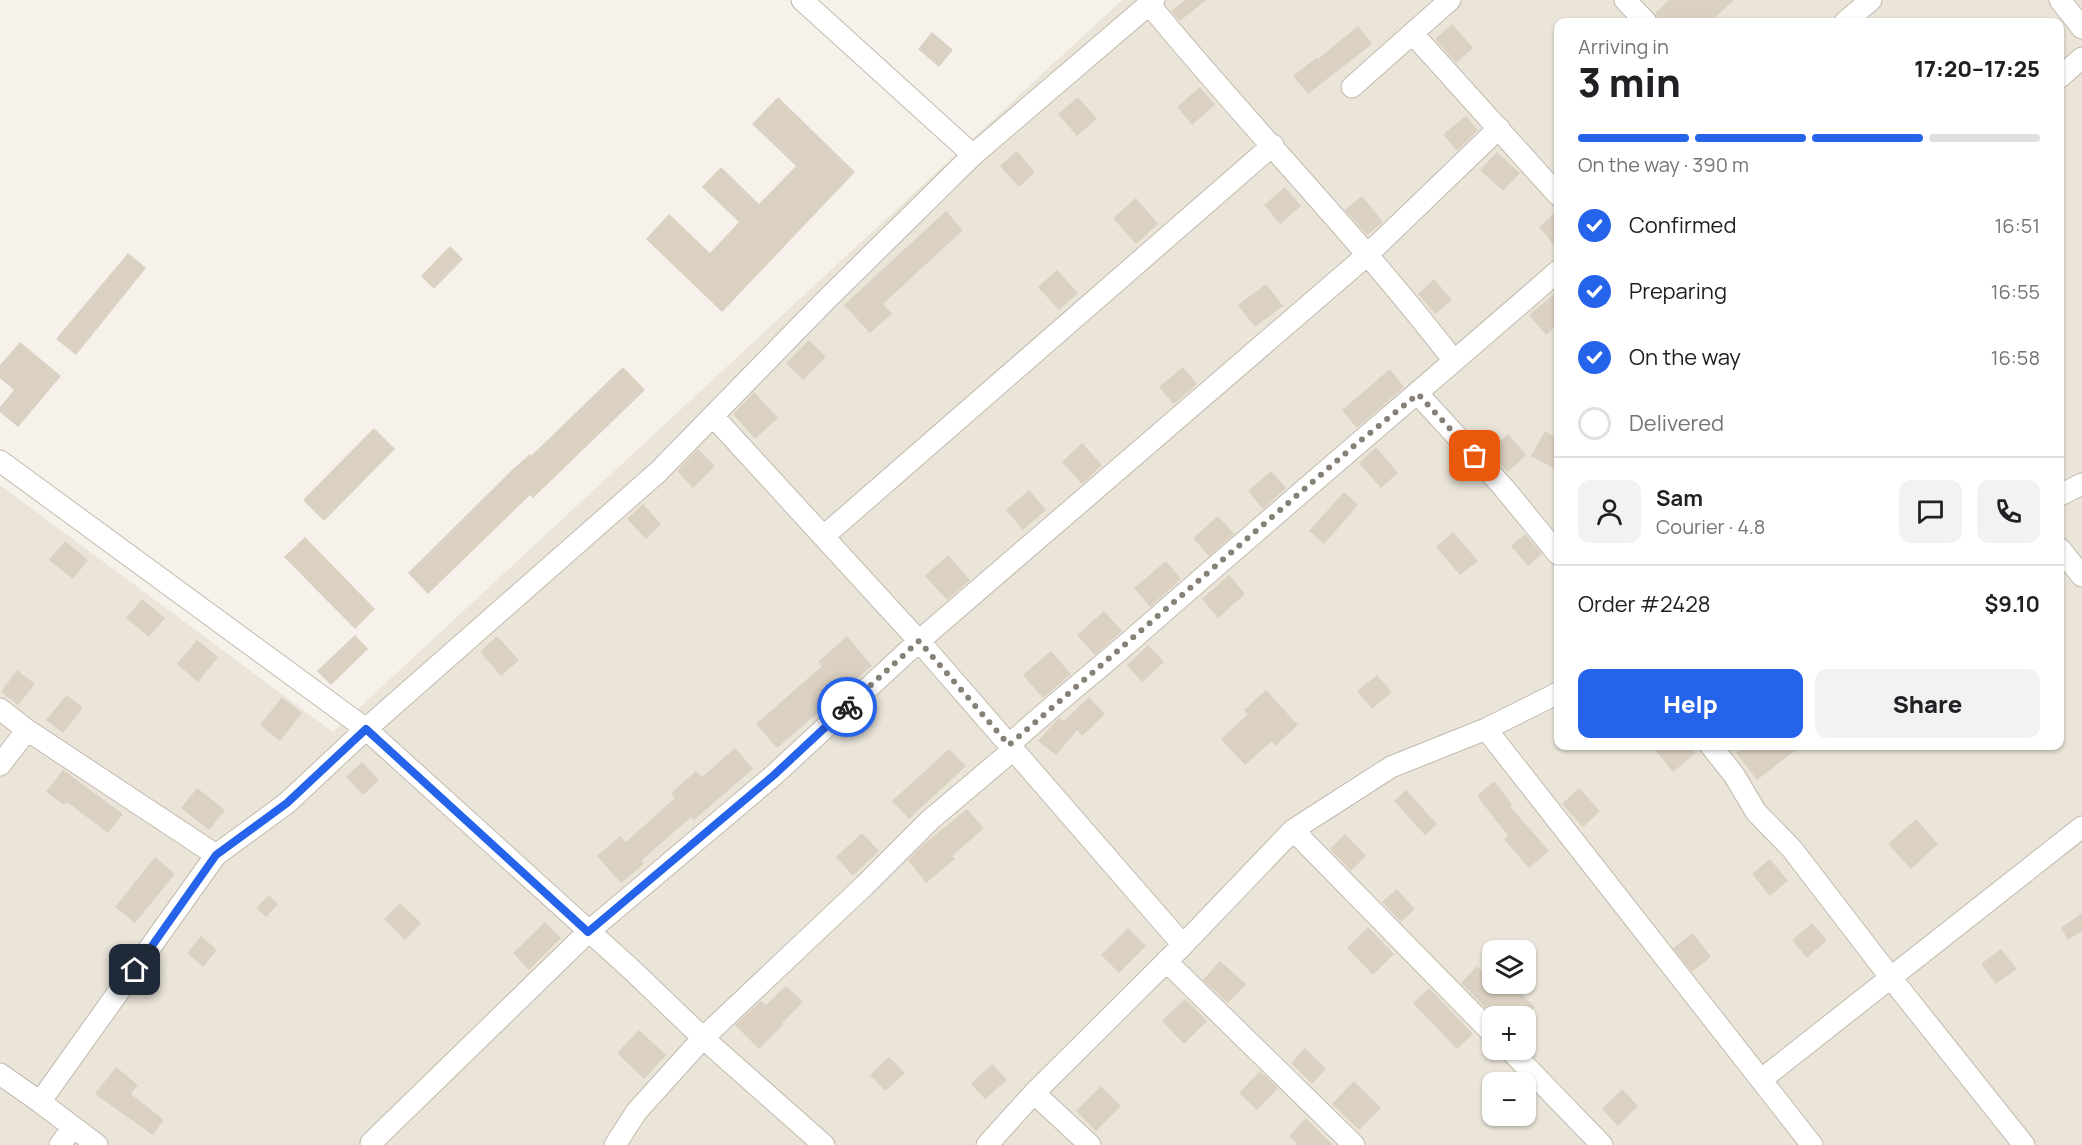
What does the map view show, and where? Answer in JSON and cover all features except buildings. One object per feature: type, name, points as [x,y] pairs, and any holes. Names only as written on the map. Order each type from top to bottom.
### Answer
[{"type":"street","points":[[802,0],[973,155]]},
{"type":"street","points":[[1352,87],[1450,0]]},
{"type":"street","points":[[1625,0],[1642,18]]},
{"type":"street","points":[[1850,18],[1871,0]]},
{"type":"street","points":[[2060,0],[2082,28]]},
{"type":"street","points":[[40,1102],[216,855],[287,803],[366,729],[658,472],[826,300],[973,155],[1151,2],[1184,47],[1273,146],[1428,327],[1454,361]]},
{"type":"street","points":[[1413,34],[1554,190]]},
{"type":"street","points":[[2064,74],[2082,58]]},
{"type":"street","points":[[373,1145],[371,1143],[588,932],[774,775],[919,641],[1366,256],[1499,128]]},
{"type":"street","points":[[824,536],[1273,146]]},
{"type":"street","points":[[615,1145],[637,1111],[703,1038],[864,886],[930,819],[1354,446],[1418,394],[1554,274]]},
{"type":"street","points":[[1418,394],[1504,488],[1554,549]]},
{"type":"street","points":[[713,416],[919,641],[1182,945]]},
{"type":"street","points":[[0,461],[366,729],[703,1038],[824,1145]]},
{"type":"street","points":[[2064,493],[2082,484]]},
{"type":"street","points":[[2064,554],[2082,576]]},
{"type":"street","points":[[987,1145],[1034,1093],[1293,831],[1391,767],[1486,729],[1554,695]]},
{"type":"street","points":[[0,709],[27,730],[216,855]]},
{"type":"street","points":[[1486,729],[1812,1145]]},
{"type":"street","points":[[0,765],[27,730]]},
{"type":"street","points":[[1714,750],[1734,775],[1756,812],[1792,849],[2024,1145]]},
{"type":"street","points":[[1762,1079],[2082,827]]},
{"type":"street","points":[[1293,831],[1482,1023]]},
{"type":"street","points":[[1166,961],[1354,1145]]},
{"type":"street","points":[[1520,1060],[1602,1145]]},
{"type":"street","points":[[0,1074],[97,1145]]},
{"type":"street","points":[[1034,1093],[1090,1145]]},
{"type":"street","points":[[60,1145],[73,1127]]},
{"type":"shaded area","points":[[1122,0],[2082,0],[2082,1145],[0,1145],[0,485],[333,732]]},
{"type":"way so far","points":[[847,707],[919,641],[1009,745],[1354,446],[1418,394],[1475,456]]},
{"type":"route","points":[[135,970],[216,855],[287,803],[366,729],[588,932],[774,775],[847,707]]}]
